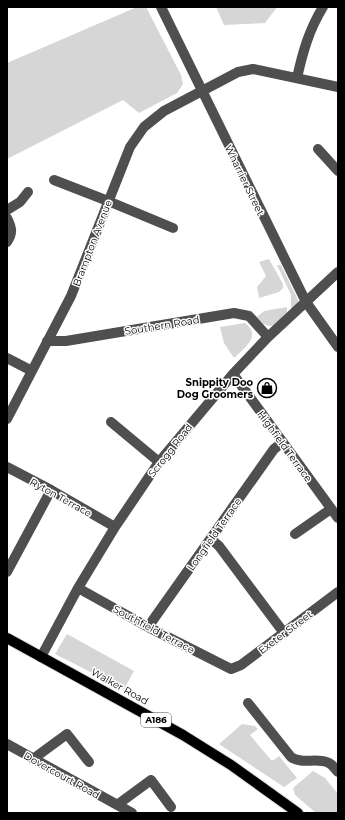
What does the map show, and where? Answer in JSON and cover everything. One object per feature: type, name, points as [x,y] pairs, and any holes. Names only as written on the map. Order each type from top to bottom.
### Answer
[{"type":"main road","name":"Walker Road","points":[[7,638],[150,716],[210,751],[298,813]]},
{"type":"street","name":"Wharrier Street","points":[[161,7],[306,302],[338,347]]},
{"type":"street","points":[[297,78],[303,50],[315,20],[324,7]]},
{"type":"street","name":"Brampton Avenue","points":[[7,418],[71,296],[130,147],[144,127],[164,111],[238,72],[253,69],[338,87]]},
{"type":"street","points":[[318,149],[338,171]]},
{"type":"street","points":[[54,180],[108,200],[173,228]]},
{"type":"street","points":[[7,210],[20,202],[28,192]]},
{"type":"street","points":[[7,218],[12,232],[7,242]]},
{"type":"street","name":"Scrogg Road","points":[[41,657],[78,588],[114,527],[159,462],[233,374],[268,337],[338,272]]},
{"type":"street","name":"Southern Road","points":[[47,341],[66,341],[234,313],[249,316],[268,337]]},
{"type":"street","points":[[7,358],[32,371]]},
{"type":"street","name":"Highfield Terrace","points":[[233,374],[338,518]]},
{"type":"street","points":[[110,422],[159,462]]},
{"type":"street","name":"Longfield Terrace","points":[[148,627],[274,449],[283,442]]},
{"type":"street","name":"Ryton Terrace","points":[[7,467],[51,490],[114,527]]},
{"type":"street","points":[[7,572],[51,490]]},
{"type":"street","points":[[295,534],[331,509]]},
{"type":"street","points":[[211,539],[219,546],[284,633]]},
{"type":"street","name":"Southfield Terrace","points":[[78,588],[148,627],[231,669]]},
{"type":"street","name":"Exeter Street","points":[[231,669],[241,665],[338,592]]},
{"type":"street","points":[[248,703],[288,754],[294,759],[326,762],[338,772]]},
{"type":"street","points":[[33,759],[67,734],[89,762]]},
{"type":"street","name":"Dovercourt Road","points":[[7,744],[132,813]]},
{"type":"street","points":[[117,805],[151,780],[171,807]]},
{"type":"shaded area","points":[[137,7],[146,7],[181,75],[183,84],[177,93],[139,113],[123,100],[7,159],[7,63]]},
{"type":"shaded area","points":[[216,7],[277,7],[265,23],[224,25]]},
{"type":"shaded area","points":[[269,259],[283,284],[283,288],[279,292],[259,298],[257,287],[266,276],[259,262]]},
{"type":"shaded area","points":[[277,265],[281,265],[299,302],[291,311],[291,295]]},
{"type":"shaded area","points":[[287,307],[287,313],[273,326],[266,325],[257,317],[264,311]]},
{"type":"shaded area","points":[[245,323],[252,332],[252,337],[247,346],[234,358],[224,343],[220,327]]},
{"type":"shaded area","points":[[67,634],[134,671],[124,689],[55,654]]},
{"type":"shaded area","points":[[242,724],[255,726],[258,729],[250,735],[271,760],[274,760],[279,756],[297,778],[284,787],[219,744]]},
{"type":"shaded area","points":[[313,771],[325,778],[338,794],[338,813],[316,813],[295,795],[293,788]]},
{"type":"place","name":"Snippity Doo Dog Groomers","points":[[267,388]]}]
